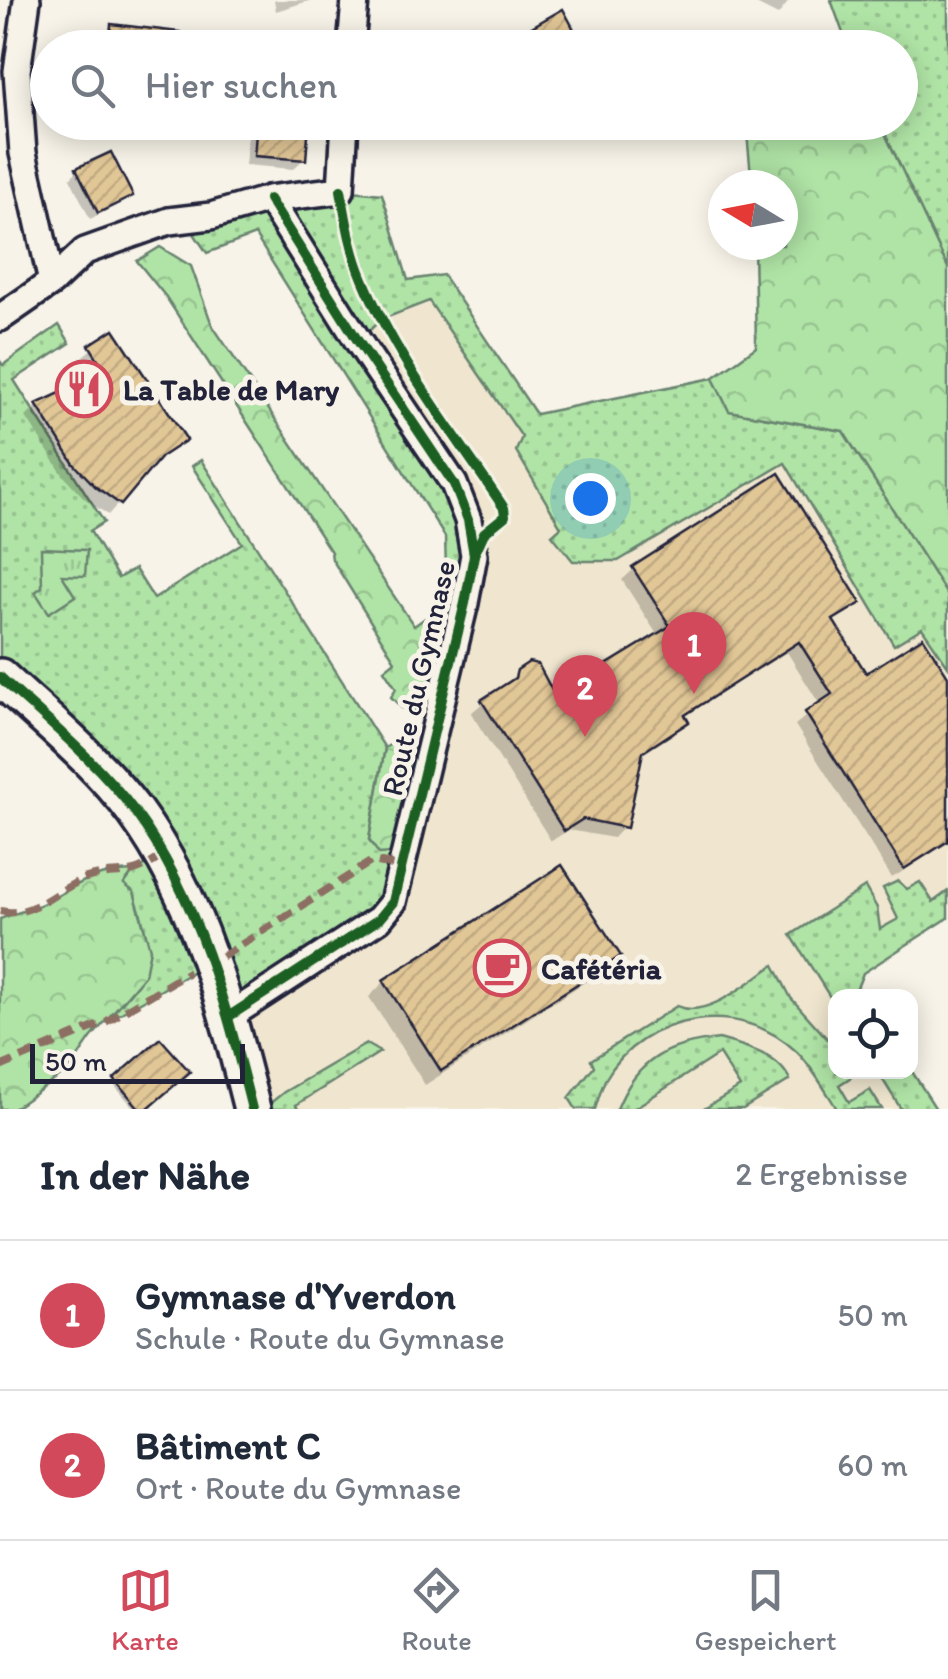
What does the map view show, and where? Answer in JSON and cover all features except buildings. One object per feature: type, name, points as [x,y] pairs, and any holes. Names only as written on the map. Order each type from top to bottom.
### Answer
[{"type":"street","points":[[27,0],[18,71],[23,153],[52,282]]},
{"type":"street","points":[[352,30],[355,0]]},
{"type":"street","points":[[0,318],[52,282],[85,252],[169,221],[211,216],[269,199],[341,190],[344,140]]},
{"type":"street","name":"Route du Gymnase","points":[[228,1016],[379,919],[392,902],[474,555],[468,520],[454,484],[358,342],[269,199]]},
{"type":"street","points":[[0,677],[103,773],[136,813],[188,900],[228,1016],[252,1109]]},
{"type":"shaded area","points":[[429,301],[522,438],[516,451],[561,527],[553,534],[618,561],[785,462],[894,644],[922,627],[948,666],[948,891],[933,902],[907,889],[883,888],[899,919],[879,930],[877,908],[865,888],[792,935],[828,994],[828,1079],[882,1079],[901,1109],[298,1109],[295,1105],[263,1109],[228,1017],[379,919],[474,555],[358,341],[380,320]]},
{"type":"green space","points":[[831,0],[948,0],[948,268],[888,140],[918,140],[918,30],[842,30]]},
{"type":"green space","points":[[748,140],[888,140],[948,268],[948,596],[843,431],[729,411],[713,378],[756,347],[754,260],[798,260],[798,170],[751,170]]},
{"type":"green space","points":[[341,190],[382,194],[408,280],[443,275],[536,414],[713,378],[729,411],[843,431],[948,596],[948,666],[922,628],[894,645],[785,463],[618,561],[573,561],[552,535],[561,527],[516,451],[522,437],[429,301],[380,320],[358,342],[454,484],[471,571],[451,572],[446,568],[445,537],[255,235],[207,253],[185,220]]},
{"type":"green space","points":[[160,247],[191,266],[212,325],[414,626],[428,616],[440,617],[458,629],[438,705],[407,713],[391,697],[396,688],[384,670],[395,661],[331,552],[166,297],[137,261]]},
{"type":"green space","points":[[59,325],[70,343],[14,380],[104,522],[90,531],[118,578],[135,569],[154,599],[242,543],[192,466],[201,460],[385,748],[369,839],[404,852],[393,902],[228,1017],[208,963],[104,1023],[142,977],[148,953],[141,914],[124,884],[134,871],[162,856],[0,677],[0,361],[3,365]]},
{"type":"green space","points":[[41,548],[87,550],[85,576],[62,575],[75,596],[49,613],[35,592],[42,587]]},
{"type":"green space","points":[[400,738],[410,744],[424,764],[404,852],[379,854],[369,840],[385,748]]},
{"type":"green space","points":[[134,871],[124,884],[134,892],[150,949],[145,975],[69,1070],[13,1109],[0,1109],[0,919],[46,902],[90,878]]},
{"type":"green space","points":[[898,881],[907,889],[920,882],[933,902],[948,891],[948,918],[863,973],[858,989],[828,989],[828,994],[791,935],[865,887],[877,908],[880,929],[898,919],[883,888]]},
{"type":"green space","points":[[774,965],[791,998],[828,1040],[828,1079],[848,1079],[839,1085],[849,1102],[870,1090],[882,1109],[837,1109],[797,1052],[775,1035],[749,1024],[722,1019],[695,1020],[643,1039],[622,1057],[605,1080],[595,1109],[576,1109],[569,1098],[594,1066],[591,1060],[677,1006],[701,1008],[740,989]]},
{"type":"green space","points":[[719,1039],[769,1057],[790,1080],[743,1109],[704,1109],[740,1087],[719,1054],[633,1109],[617,1109],[634,1078],[656,1057],[684,1045]]},
{"type":"green space","points":[[366,1044],[380,1052],[296,1105],[298,1109],[263,1109],[284,1092]]},
{"type":"green space","points":[[882,1079],[917,1079],[936,1109],[901,1109]]},
{"type":"marked path","points":[[0,911],[32,908],[86,878],[134,871],[162,856]]},
{"type":"marked path","points":[[222,957],[372,861],[402,867]]},
{"type":"marked path","points":[[0,1067],[104,1023],[189,972]]},
{"type":"cycle path","points":[[341,190],[355,258],[392,339],[504,508],[505,516],[484,533],[474,555]]},
{"type":"cycle path","points":[[228,1017],[379,919],[393,902],[474,555],[468,520],[454,484],[269,199]]},
{"type":"cycle path","points":[[0,677],[104,775],[157,846],[177,881],[208,954],[252,1109]]},
{"type":"place","name":"La Table de Mary","points":[[84,389]]},
{"type":"place","name":"Gymnase d'Yverdon","points":[[694,694]]},
{"type":"place","name":"Bâtiment C","points":[[585,737]]},
{"type":"place","name":"Cafétéria","points":[[502,968]]}]
